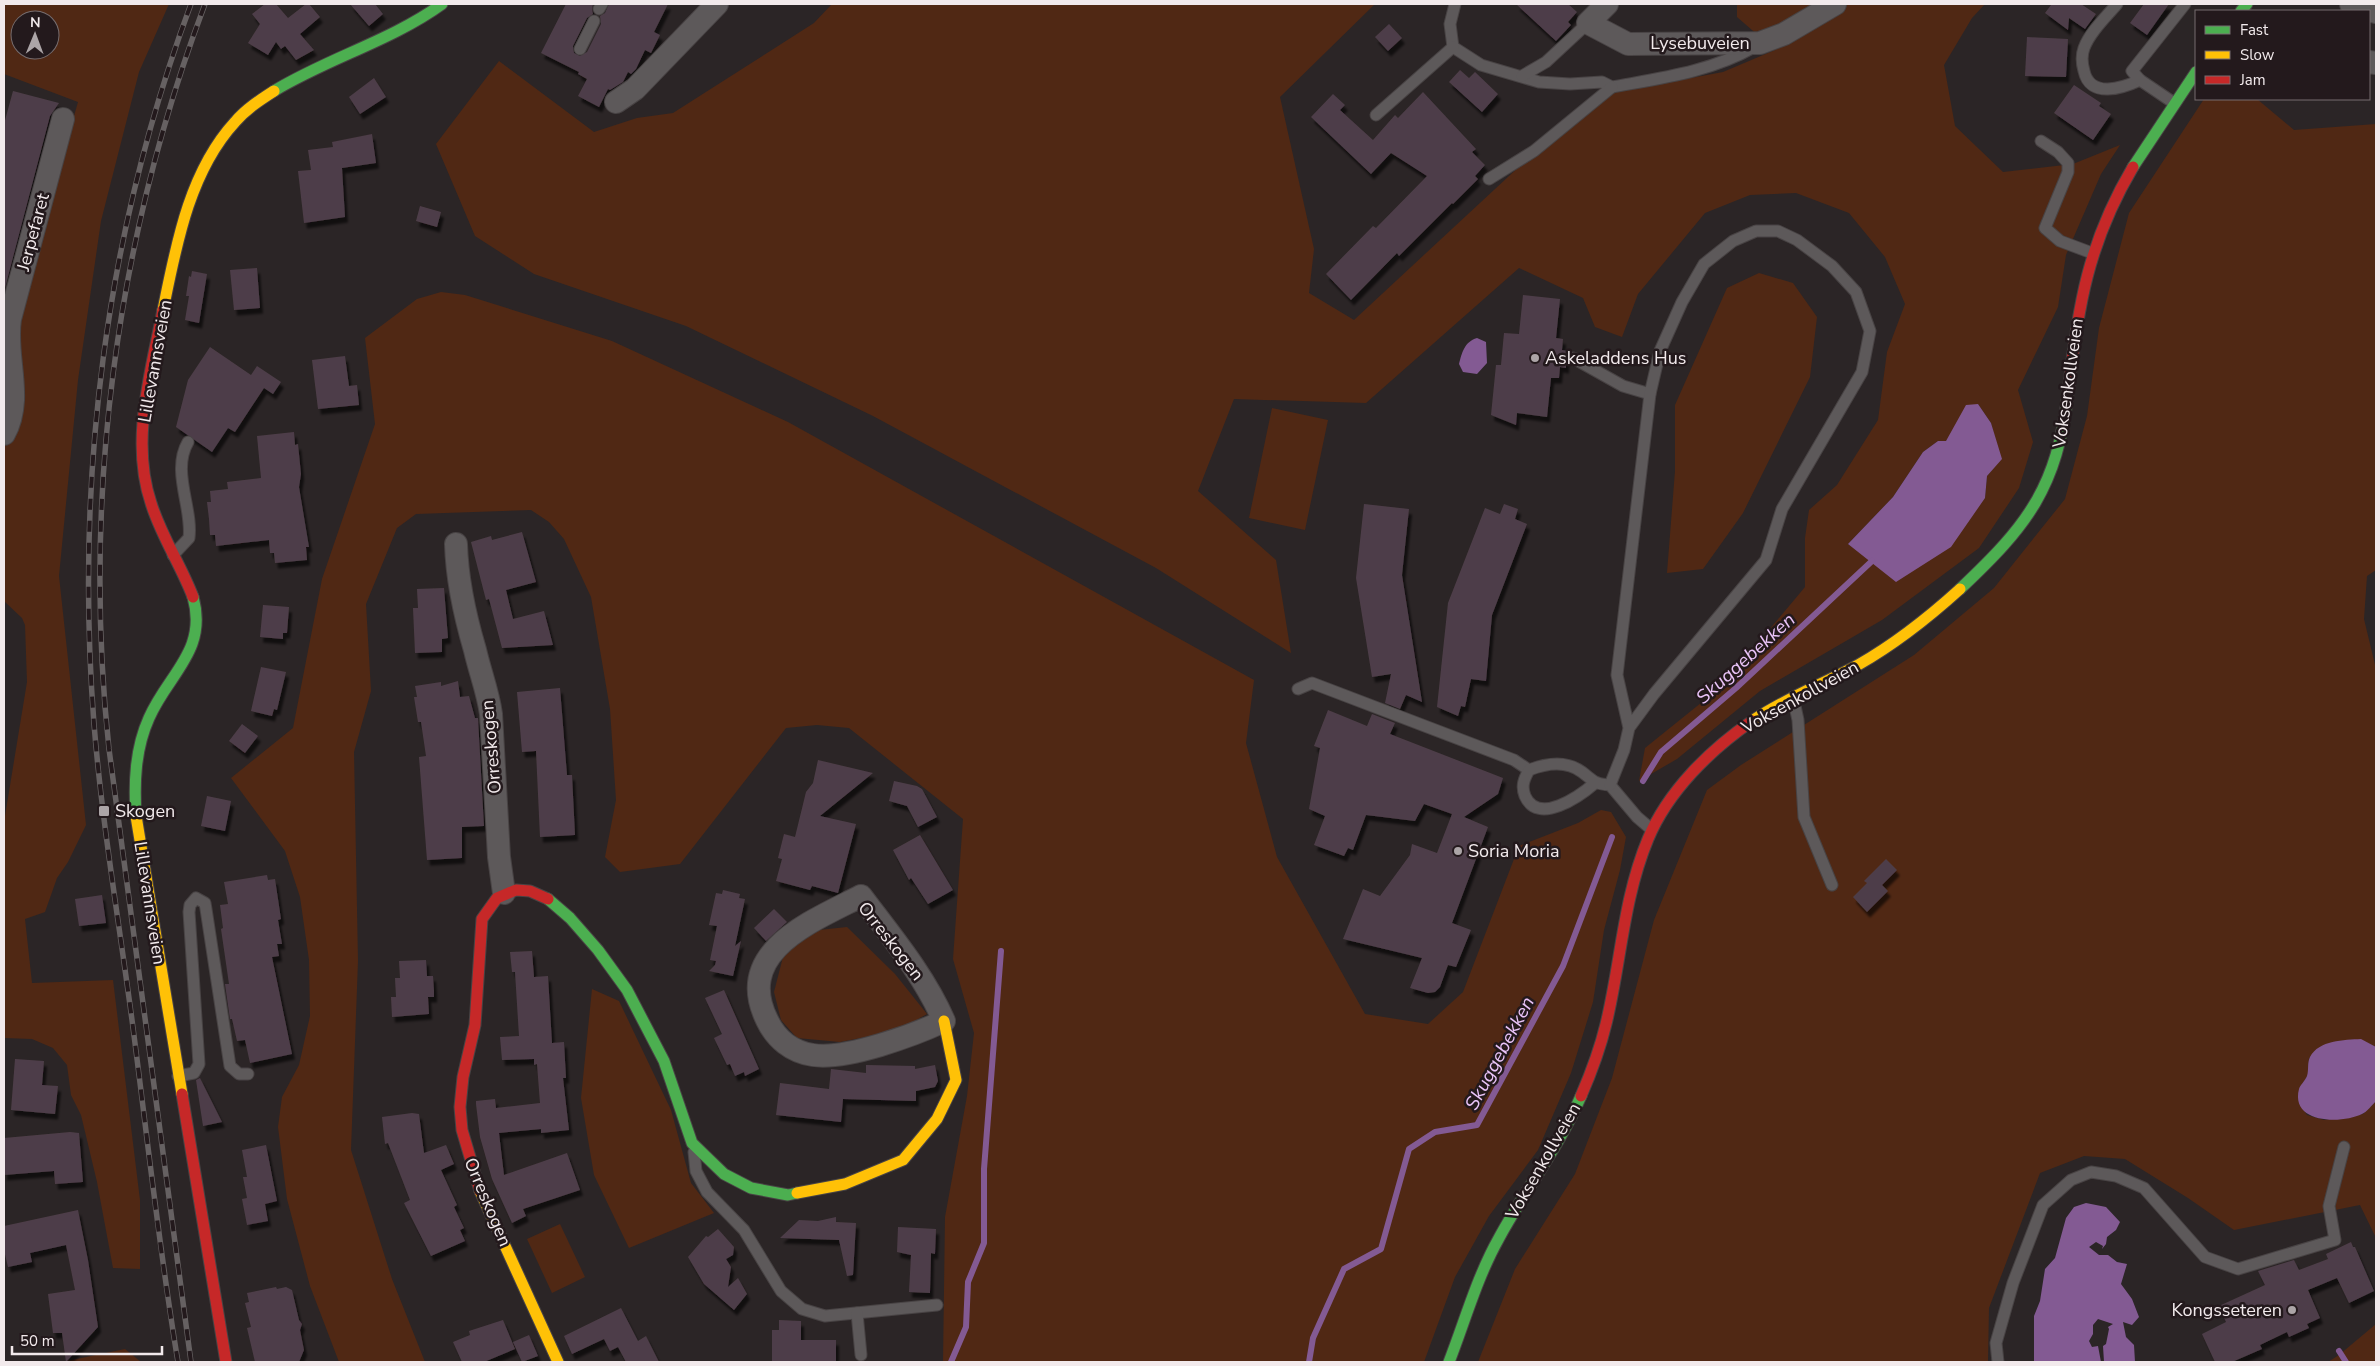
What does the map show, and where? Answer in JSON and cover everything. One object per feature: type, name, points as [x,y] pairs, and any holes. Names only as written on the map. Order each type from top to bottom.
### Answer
[{"type":"street","name":"Lillevannsveien","points":[[226,1362],[178,1076],[134,795],[135,766],[144,727],[192,646],[197,626],[191,588],[154,515],[147,491],[143,468],[142,436],[146,397],[182,228],[205,166],[220,139],[260,99],[332,60],[412,23],[442,4]]},
{"type":"street","points":[[616,102],[642,82],[717,4]]},
{"type":"street","points":[[1588,23],[1607,4]]},
{"type":"street","name":"Lysebuveien","points":[[1588,23],[1628,44],[1760,43],[1784,34],[1835,4]]},
{"type":"street","points":[[2350,6],[2367,10]]},
{"type":"street","name":"Voksenkollveien","points":[[1449,1362],[1490,1254],[1509,1219],[1560,1139],[1587,1081],[1605,1027],[1628,896],[1652,829],[1684,782],[1716,750],[1754,719],[1793,697],[1854,667],[1915,628],[1980,570],[2031,513],[2048,482],[2058,454],[2077,317],[2092,253],[2102,225],[2121,186],[2144,146],[2195,73]]},
{"type":"street","name":"Jerpefaret","points":[[4,434],[13,401],[7,360],[10,319],[63,119]]},
{"type":"street","name":"Orreskogen","points":[[456,544],[456,561],[470,631],[491,714],[499,857],[504,893]]},
{"type":"street","name":"Orreskogen","points":[[558,1362],[477,1184],[462,1130],[460,1107],[463,1078],[474,1024],[482,919],[496,898],[504,893],[516,890],[530,891],[546,898],[570,918],[598,950],[627,990],[656,1046],[681,1108],[692,1142],[724,1174],[751,1188],[788,1195],[845,1184],[903,1160],[937,1119],[956,1080],[944,1021],[935,1000],[916,970],[861,896],[805,924],[782,941],[768,956],[761,974],[762,1009],[779,1038],[795,1051],[814,1056],[838,1054],[909,1038],[944,1021]]},
{"type":"lane","points":[[1455,4],[1450,24],[1453,47],[1481,65],[1539,82],[1570,84],[1602,82],[1612,88]]},
{"type":"lane","points":[[2117,4],[2094,31],[2083,50],[2084,75],[2096,87],[2109,90],[2121,89],[2140,80]]},
{"type":"lane","points":[[2174,103],[2140,80],[2134,74],[2133,68],[2185,4]]},
{"type":"lane","points":[[580,49],[594,21]]},
{"type":"lane","points":[[1522,76],[1546,62],[1588,23]]},
{"type":"lane","points":[[1489,180],[1534,151],[1612,88],[1694,72],[1734,58],[1760,43]]},
{"type":"lane","points":[[1376,115],[1453,47]]},
{"type":"lane","points":[[2041,141],[2058,152],[2068,163],[2068,172],[2045,228],[2060,241],[2092,253]]},
{"type":"lane","points":[[1610,785],[1624,750],[1629,728],[1654,694],[1766,560],[1782,509],[1862,372],[1870,331],[1856,292],[1832,266],[1797,240],[1778,231],[1756,231],[1733,241],[1704,264],[1682,302],[1660,351],[1650,394],[1617,675],[1629,728]]},
{"type":"lane","points":[[1573,358],[1622,386],[1650,394]]},
{"type":"lane","points":[[173,555],[189,538],[189,515],[182,475],[183,458],[188,442]]},
{"type":"lane","points":[[1298,689],[1312,682],[1514,760],[1529,770]]},
{"type":"lane","points":[[1793,697],[1798,720],[1804,817],[1832,885]]},
{"type":"lane","points":[[1595,783],[1582,795],[1564,804],[1547,809],[1537,808],[1524,795],[1524,779],[1529,770],[1547,764],[1566,764],[1581,771],[1595,783],[1610,785],[1637,818],[1652,829]]},
{"type":"lane","points":[[178,1076],[194,1073],[199,1064],[189,912],[190,905],[196,898],[205,903],[230,1066],[234,1072],[248,1074]]},
{"type":"lane","name":"Orreskogen","points":[[692,1142],[696,1171],[707,1192],[744,1230],[781,1291],[802,1309],[825,1316],[937,1305]]},
{"type":"lane","points":[[1998,1362],[1996,1343],[1998,1334],[2013,1283],[2042,1205],[2071,1180],[2091,1172],[2116,1176],[2144,1188],[2205,1257],[2238,1269],[2335,1240],[2329,1206],[2344,1147]]},
{"type":"lane","points":[[858,1313],[861,1355]]},
{"type":"shaded area","points":[[4,4],[169,4],[139,72],[101,221],[78,380],[59,576],[86,825],[68,862],[57,878],[45,912],[25,919],[32,983],[113,980],[140,1200],[140,1269],[113,1268],[97,1182],[81,1115],[71,1095],[67,1065],[53,1048],[32,1039],[4,1038],[4,822],[27,682],[25,625],[22,618],[4,601],[4,444],[15,324],[78,102],[4,74]]},
{"type":"shaded area","points":[[832,4],[1375,4],[1280,97],[1314,249],[1309,293],[1354,320],[1595,96],[1723,72],[1775,50],[1737,17],[1737,4],[1985,4],[1972,18],[1944,65],[1955,126],[2003,172],[2073,164],[2120,145],[2101,174],[2066,255],[2058,307],[2018,390],[2033,442],[2019,488],[1979,548],[1882,620],[1760,691],[1677,759],[1639,781],[1645,748],[1722,686],[1805,587],[1805,538],[1809,510],[1837,485],[1878,420],[1887,352],[1905,304],[1885,257],[1849,213],[1796,193],[1750,195],[1705,213],[1638,294],[1622,337],[1595,327],[1583,298],[1519,268],[1366,403],[1234,399],[1198,491],[1276,560],[1291,653],[1156,568],[873,416],[686,326],[534,274],[475,236],[436,144],[499,61],[594,132],[637,118],[673,113],[814,23]],"holes":[[[1978,404],[1991,423],[2001,459],[1987,476],[1985,498],[1872,561],[1848,544],[1893,497],[1923,452],[1938,441],[1946,441]]]},
{"type":"shaded area","points":[[2203,100],[2258,100],[2294,130],[2376,124],[2376,570],[2367,576],[2364,619],[2376,669],[2376,1047],[2357,1040],[2342,1041],[2309,1058],[2308,1075],[2299,1089],[2299,1103],[2307,1115],[2324,1120],[2363,1114],[2376,1101],[2376,1238],[2360,1205],[2234,1230],[2188,1198],[2125,1159],[2084,1156],[2040,1173],[1989,1308],[1988,1362],[1478,1362],[1515,1269],[1575,1174],[1612,1078],[1654,920],[1707,790],[1741,765],[1914,655],[1994,588],[2065,499],[2087,416],[2099,328],[2129,213]]},
{"type":"shaded area","points":[[1759,273],[1793,283],[1817,317],[1810,377],[1743,513],[1703,569],[1667,573],[1675,471],[1675,405],[1727,288]]},
{"type":"shaded area","points":[[441,292],[465,295],[612,341],[788,422],[1254,680],[1246,743],[1277,857],[1365,1014],[1428,1024],[1463,992],[1519,846],[1578,823],[1601,810],[1611,812],[1626,837],[1620,870],[1604,930],[1593,1002],[1571,1073],[1538,1150],[1489,1216],[1455,1277],[1424,1362],[943,1362],[945,1217],[967,1096],[974,1033],[953,959],[963,819],[849,728],[817,725],[786,728],[680,864],[620,872],[605,857],[616,800],[610,709],[591,597],[564,539],[549,522],[531,510],[416,514],[397,528],[366,604],[371,691],[354,752],[358,961],[351,1150],[392,1279],[425,1362],[339,1362],[310,1286],[287,1199],[278,1127],[282,1097],[299,1065],[310,1016],[309,960],[300,897],[285,851],[231,778],[293,728],[322,579],[375,424],[365,338],[417,299]]},
{"type":"shaded area","points":[[1477,338],[1486,342],[1487,363],[1477,374],[1463,372],[1459,364],[1463,352],[1469,342]]},
{"type":"shaded area","points":[[1978,404],[1991,423],[2002,459],[1987,476],[1985,498],[1951,547],[1896,582],[1848,544],[1893,497],[1923,452],[1938,441],[1946,441],[1966,405]]},
{"type":"shaded area","points":[[1272,408],[1328,420],[1305,530],[1249,518]]},
{"type":"shaded area","points":[[847,927],[895,974],[927,1014],[897,1031],[840,1042],[797,1038],[781,1020],[774,992],[784,953],[819,930]]},
{"type":"shaded area","points":[[592,989],[619,1001],[671,1110],[691,1183],[714,1213],[629,1248],[594,1175],[581,1098]]},
{"type":"shaded area","points":[[2361,1039],[2376,1047],[2376,1101],[2364,1113],[2342,1119],[2320,1118],[2310,1115],[2302,1109],[2298,1101],[2299,1089],[2307,1076],[2310,1057],[2314,1051],[2332,1042]]},
{"type":"shaded area","points":[[2086,1203],[2106,1207],[2120,1222],[2116,1230],[2107,1237],[2106,1244],[2102,1249],[2103,1246],[2096,1242],[2089,1247],[2099,1255],[2108,1255],[2117,1262],[2127,1264],[2121,1284],[2132,1299],[2139,1317],[2132,1325],[2123,1322],[2126,1337],[2134,1345],[2135,1362],[2104,1362],[2103,1346],[2106,1344],[2108,1327],[2113,1324],[2098,1319],[2093,1325],[2093,1334],[2089,1341],[2092,1347],[2098,1346],[2101,1362],[2034,1362],[2034,1316],[2040,1301],[2045,1269],[2055,1258],[2066,1218],[2074,1207]]},
{"type":"shaded area","points":[[560,1224],[585,1277],[552,1293],[527,1239]]},
{"type":"shaded area","points":[[2376,1324],[2376,1362],[2328,1362],[2339,1355]]},
{"type":"shaded area","points":[[125,1349],[141,1362],[62,1362]]},
{"type":"building","points":[[265,4],[276,4],[288,18],[306,4],[309,4],[320,17],[300,34],[314,50],[296,60],[285,46],[281,49],[276,42],[268,55],[248,43],[260,24],[252,14]]},
{"type":"building","points":[[350,4],[375,4],[383,14],[369,26]]},
{"type":"building","points":[[566,4],[593,4],[593,14],[587,18],[573,46],[574,53],[580,56],[587,52],[601,24],[600,16],[605,13],[609,4],[668,4],[654,32],[660,35],[651,53],[645,50],[636,69],[631,74],[628,72],[623,82],[610,90],[608,89],[599,107],[578,96],[587,79],[578,74],[579,72],[541,53]]},
{"type":"building","points":[[1516,4],[1568,4],[1577,12],[1568,22],[1571,25],[1556,41]]},
{"type":"building","points":[[2049,4],[2081,4],[2096,14],[2085,29],[2069,18],[2068,30],[2045,13],[2051,5]]},
{"type":"building","points":[[2144,4],[2169,4],[2147,35],[2130,23]]},
{"type":"building","points":[[1389,24],[1402,38],[1388,51],[1375,37]]},
{"type":"building","points":[[2027,37],[2068,39],[2066,77],[2025,76]]},
{"type":"building","points":[[1460,70],[1469,78],[1475,72],[1498,94],[1482,112],[1449,82]]},
{"type":"building","points":[[374,78],[386,97],[360,114],[349,97]]},
{"type":"building","points":[[2074,85],[2101,103],[2099,106],[2111,114],[2093,140],[2054,113]]},
{"type":"building","points":[[13,91],[59,103],[50,116],[5,288],[4,124]]},
{"type":"building","points":[[1423,92],[1476,149],[1472,152],[1485,165],[1475,176],[1478,179],[1399,256],[1397,253],[1351,300],[1326,274],[1373,226],[1376,228],[1427,176],[1391,153],[1371,174],[1311,117],[1333,94],[1345,105],[1340,110],[1373,140],[1395,115],[1398,118]]},
{"type":"building","points":[[372,134],[376,163],[342,168],[345,217],[304,223],[298,171],[311,170],[308,150],[333,147],[332,142]]},
{"type":"building","points":[[420,206],[441,212],[437,227],[416,221]]},
{"type":"building","points":[[257,268],[260,308],[234,310],[230,270]]},
{"type":"building","points":[[192,271],[207,274],[199,323],[185,320],[189,296],[186,296],[189,276],[191,277]]},
{"type":"building","name":"Askeladdens Hus","points":[[1523,295],[1560,299],[1556,338],[1563,339],[1562,350],[1568,351],[1566,368],[1560,367],[1559,378],[1551,378],[1547,417],[1517,413],[1516,425],[1491,415],[1496,365],[1501,365],[1504,333],[1519,334]]},
{"type":"building","points":[[210,347],[251,375],[257,366],[281,382],[273,394],[264,388],[235,432],[228,428],[212,452],[176,427],[188,380]]},
{"type":"building","points":[[345,356],[349,386],[357,385],[359,405],[318,409],[312,360]]},
{"type":"building","points":[[294,432],[295,445],[298,444],[301,474],[299,487],[309,547],[306,547],[307,560],[275,563],[274,553],[270,553],[269,540],[216,546],[215,535],[210,535],[207,502],[211,502],[210,491],[228,489],[227,482],[261,478],[257,436]]},
{"type":"building","points":[[1364,504],[1409,509],[1402,575],[1422,702],[1406,695],[1400,709],[1385,703],[1391,674],[1372,677],[1356,578]]},
{"type":"building","points":[[1504,504],[1518,509],[1515,519],[1527,524],[1492,615],[1486,681],[1471,679],[1465,707],[1461,706],[1458,716],[1437,707],[1448,603],[1485,508],[1500,514]]},
{"type":"building","points":[[522,532],[536,582],[506,590],[513,619],[544,611],[553,645],[502,648],[489,599],[486,600],[471,542],[491,536],[492,540]]},
{"type":"building","points":[[444,588],[448,638],[442,639],[442,652],[415,653],[413,608],[418,608],[417,589]]},
{"type":"building","points":[[263,605],[289,607],[287,633],[283,633],[283,639],[260,637]]},
{"type":"building","points":[[261,667],[286,672],[277,710],[274,709],[272,716],[251,711]]},
{"type":"building","points":[[458,681],[460,697],[469,696],[475,718],[478,718],[484,826],[462,827],[462,858],[427,860],[419,757],[426,756],[421,722],[418,722],[414,697],[417,697],[415,686],[441,682],[441,686]]},
{"type":"building","points":[[560,688],[567,775],[572,775],[575,835],[540,837],[536,751],[522,752],[517,692]]},
{"type":"building","name":"Soria Moria","points":[[1328,710],[1367,726],[1372,714],[1395,723],[1390,734],[1503,778],[1498,794],[1464,817],[1488,827],[1452,923],[1471,930],[1456,967],[1448,965],[1440,987],[1435,992],[1428,993],[1410,988],[1422,958],[1343,939],[1363,889],[1380,896],[1410,855],[1412,844],[1437,853],[1452,814],[1424,804],[1415,821],[1366,815],[1353,850],[1348,848],[1344,856],[1314,845],[1325,816],[1309,809],[1320,748],[1314,746]]},
{"type":"building","points":[[242,724],[258,736],[245,753],[229,741]]},
{"type":"building","points":[[818,760],[873,773],[820,816],[856,824],[838,893],[812,886],[810,890],[776,881],[782,859],[778,858],[784,834],[795,837],[806,792],[813,783]]},
{"type":"building","points":[[894,781],[917,786],[922,789],[937,817],[918,827],[907,806],[889,801]]},
{"type":"building","points":[[207,796],[231,801],[225,831],[201,826]]},
{"type":"building","points":[[920,835],[953,890],[928,904],[911,878],[909,880],[893,850]]},
{"type":"building","points":[[1886,859],[1897,870],[1882,885],[1888,891],[1867,912],[1853,897],[1867,883],[1864,881]]},
{"type":"building","points":[[267,875],[268,880],[275,879],[281,919],[278,920],[282,944],[277,944],[279,956],[272,957],[292,1054],[250,1063],[245,1040],[237,1041],[232,1019],[230,1019],[225,984],[229,984],[221,929],[223,928],[220,905],[228,904],[224,882]]},
{"type":"building","points":[[723,890],[740,894],[739,898],[745,899],[735,946],[741,941],[733,976],[709,971],[716,961],[710,960],[717,926],[709,925],[716,893],[722,894]]},
{"type":"building","points":[[102,895],[106,923],[79,926],[75,899]]},
{"type":"building","points":[[774,909],[787,922],[766,941],[754,928]]},
{"type":"building","points":[[532,951],[534,977],[548,976],[552,1043],[564,1042],[566,1078],[563,1078],[569,1130],[541,1133],[541,1129],[499,1133],[504,1175],[567,1153],[580,1190],[523,1209],[526,1216],[512,1223],[492,1179],[480,1137],[476,1101],[495,1099],[496,1108],[540,1103],[537,1064],[534,1065],[534,1059],[502,1060],[500,1037],[519,1036],[515,972],[512,972],[510,952]]},
{"type":"building","points":[[426,960],[427,976],[433,976],[434,991],[434,997],[428,997],[429,1014],[392,1017],[391,997],[396,997],[395,978],[400,978],[399,961]]},
{"type":"building","points":[[724,990],[759,1069],[745,1076],[744,1072],[735,1076],[730,1064],[727,1065],[714,1038],[722,1034],[705,998]]},
{"type":"building","points":[[15,1059],[44,1061],[42,1085],[58,1086],[55,1114],[11,1110]]},
{"type":"building","points":[[866,1065],[915,1066],[915,1069],[935,1065],[938,1081],[935,1087],[916,1091],[916,1101],[843,1099],[841,1122],[776,1115],[780,1083],[829,1089],[831,1069],[866,1073]]},
{"type":"building","points":[[200,1078],[222,1122],[203,1126],[196,1080]]},
{"type":"building","points":[[412,1113],[419,1114],[424,1153],[446,1145],[454,1164],[441,1170],[457,1205],[454,1207],[464,1228],[460,1230],[465,1241],[431,1256],[404,1203],[410,1200],[388,1143],[385,1144],[382,1117]]},
{"type":"building","points":[[70,1132],[79,1133],[83,1182],[55,1184],[54,1171],[4,1175],[4,1138]]},
{"type":"building","points":[[266,1145],[277,1201],[265,1204],[268,1221],[247,1225],[242,1199],[247,1198],[243,1177],[247,1177],[242,1150]]},
{"type":"building","points":[[78,1210],[98,1327],[66,1362],[62,1333],[53,1333],[48,1294],[75,1290],[66,1245],[30,1253],[32,1262],[8,1267],[4,1250],[4,1226]]},
{"type":"building","points":[[836,1217],[836,1222],[856,1223],[853,1275],[847,1276],[839,1240],[780,1238],[799,1220],[818,1221]]},
{"type":"building","points":[[898,1227],[936,1229],[935,1254],[931,1253],[930,1293],[909,1292],[911,1255],[897,1252]]},
{"type":"building","points":[[718,1229],[734,1247],[733,1255],[726,1259],[731,1267],[728,1287],[738,1278],[747,1294],[734,1310],[704,1284],[688,1257],[706,1236],[708,1237]]},
{"type":"building","name":"Kongsseteren","points":[[2351,1242],[2374,1291],[2349,1303],[2337,1278],[2308,1290],[2320,1318],[2307,1324],[2309,1328],[2289,1337],[2287,1332],[2260,1345],[2262,1349],[2232,1362],[2215,1362],[2202,1334],[2226,1322],[2219,1306],[2265,1285],[2258,1271],[2294,1260],[2299,1270],[2328,1259],[2326,1254]]},
{"type":"building","points":[[276,1287],[277,1289],[286,1287],[292,1290],[299,1320],[302,1324],[300,1330],[304,1350],[299,1362],[255,1362],[247,1328],[251,1327],[245,1303],[249,1302],[247,1293]]},
{"type":"building","points":[[621,1308],[638,1341],[646,1336],[659,1362],[626,1362],[618,1347],[610,1351],[604,1339],[572,1354],[564,1336]]},
{"type":"building","points":[[503,1320],[515,1349],[484,1362],[462,1362],[453,1342],[470,1335],[469,1331]]},
{"type":"building","points":[[779,1320],[801,1321],[801,1340],[836,1340],[836,1362],[772,1362],[772,1330],[779,1330]]},
{"type":"building","points":[[529,1335],[538,1356],[522,1362],[513,1342]]},
{"type":"waterway","name":"Skuggebekken","points":[[1643,781],[1661,752],[1736,688],[1872,561]]},
{"type":"waterway","name":"Skuggebekken","points":[[1309,1362],[1313,1338],[1344,1269],[1381,1249],[1409,1149],[1435,1132],[1477,1125],[1563,966],[1612,837]]},
{"type":"waterway","points":[[951,1362],[966,1327],[968,1282],[984,1243],[984,1169],[1001,951]]},
{"type":"waterway","points":[[2339,1351],[2346,1362]]},
{"type":"railway","points":[[178,1362],[159,1234],[97,761],[89,632],[89,541],[94,449],[103,359],[118,269],[137,180],[161,91],[191,4]]},
{"type":"railway","points":[[191,1362],[109,749],[102,654],[100,559],[104,465],[114,370],[128,277],[149,185],[174,93],[205,4]]},
{"type":"traffic: fast","points":[[274,91],[295,79],[402,29],[442,4]]},
{"type":"traffic: fast","points":[[2242,10],[2247,4]]},
{"type":"traffic: fast","points":[[2133,167],[2195,74]]},
{"type":"traffic: fast","points":[[1960,589],[2004,545],[2035,503],[2047,480],[2056,455],[2068,393]]},
{"type":"traffic: fast","points":[[136,816],[135,791],[138,754],[144,730],[157,702],[191,647],[195,632],[196,616],[193,597]]},
{"type":"traffic: fast","points":[[548,899],[570,918],[598,950],[627,990],[664,1061],[692,1143],[724,1174],[751,1188],[788,1195],[797,1193]]},
{"type":"traffic: fast","points":[[1449,1362],[1491,1253],[1509,1220],[1563,1133],[1581,1096]]},
{"type":"traffic: slow","points":[[163,310],[179,236],[195,187],[206,163],[219,142],[239,117],[274,91]]},
{"type":"traffic: slow","points":[[1752,721],[1778,705],[1872,657],[1911,630],[1960,589]]},
{"type":"traffic: slow","points":[[136,816],[182,1094]]},
{"type":"traffic: slow","points":[[797,1193],[845,1184],[903,1160],[937,1119],[956,1080],[944,1021]]},
{"type":"traffic: slow","points":[[480,1191],[558,1362]]},
{"type":"traffic: jam","points":[[2068,393],[2076,332],[2087,276],[2105,222],[2133,167]]},
{"type":"traffic: jam","points":[[163,310],[148,382],[142,431],[142,455],[145,479],[155,515],[193,597]]},
{"type":"traffic: jam","points":[[1581,1096],[1604,1033],[1633,885],[1656,821],[1679,788],[1706,758],[1752,721]]},
{"type":"traffic: jam","points":[[480,1191],[462,1130],[460,1107],[463,1077],[475,1025],[482,919],[497,898],[516,890],[530,891],[548,899]]},
{"type":"traffic: jam","points":[[182,1094],[226,1362]]},
{"type":"place","name":"Askeladdens Hus","points":[[1535,358]]},
{"type":"place","name":"Skogen","points":[[104,811]]},
{"type":"place","name":"Soria Moria","points":[[1458,851]]},
{"type":"place","name":"Kongsseteren","points":[[2292,1310]]}]
